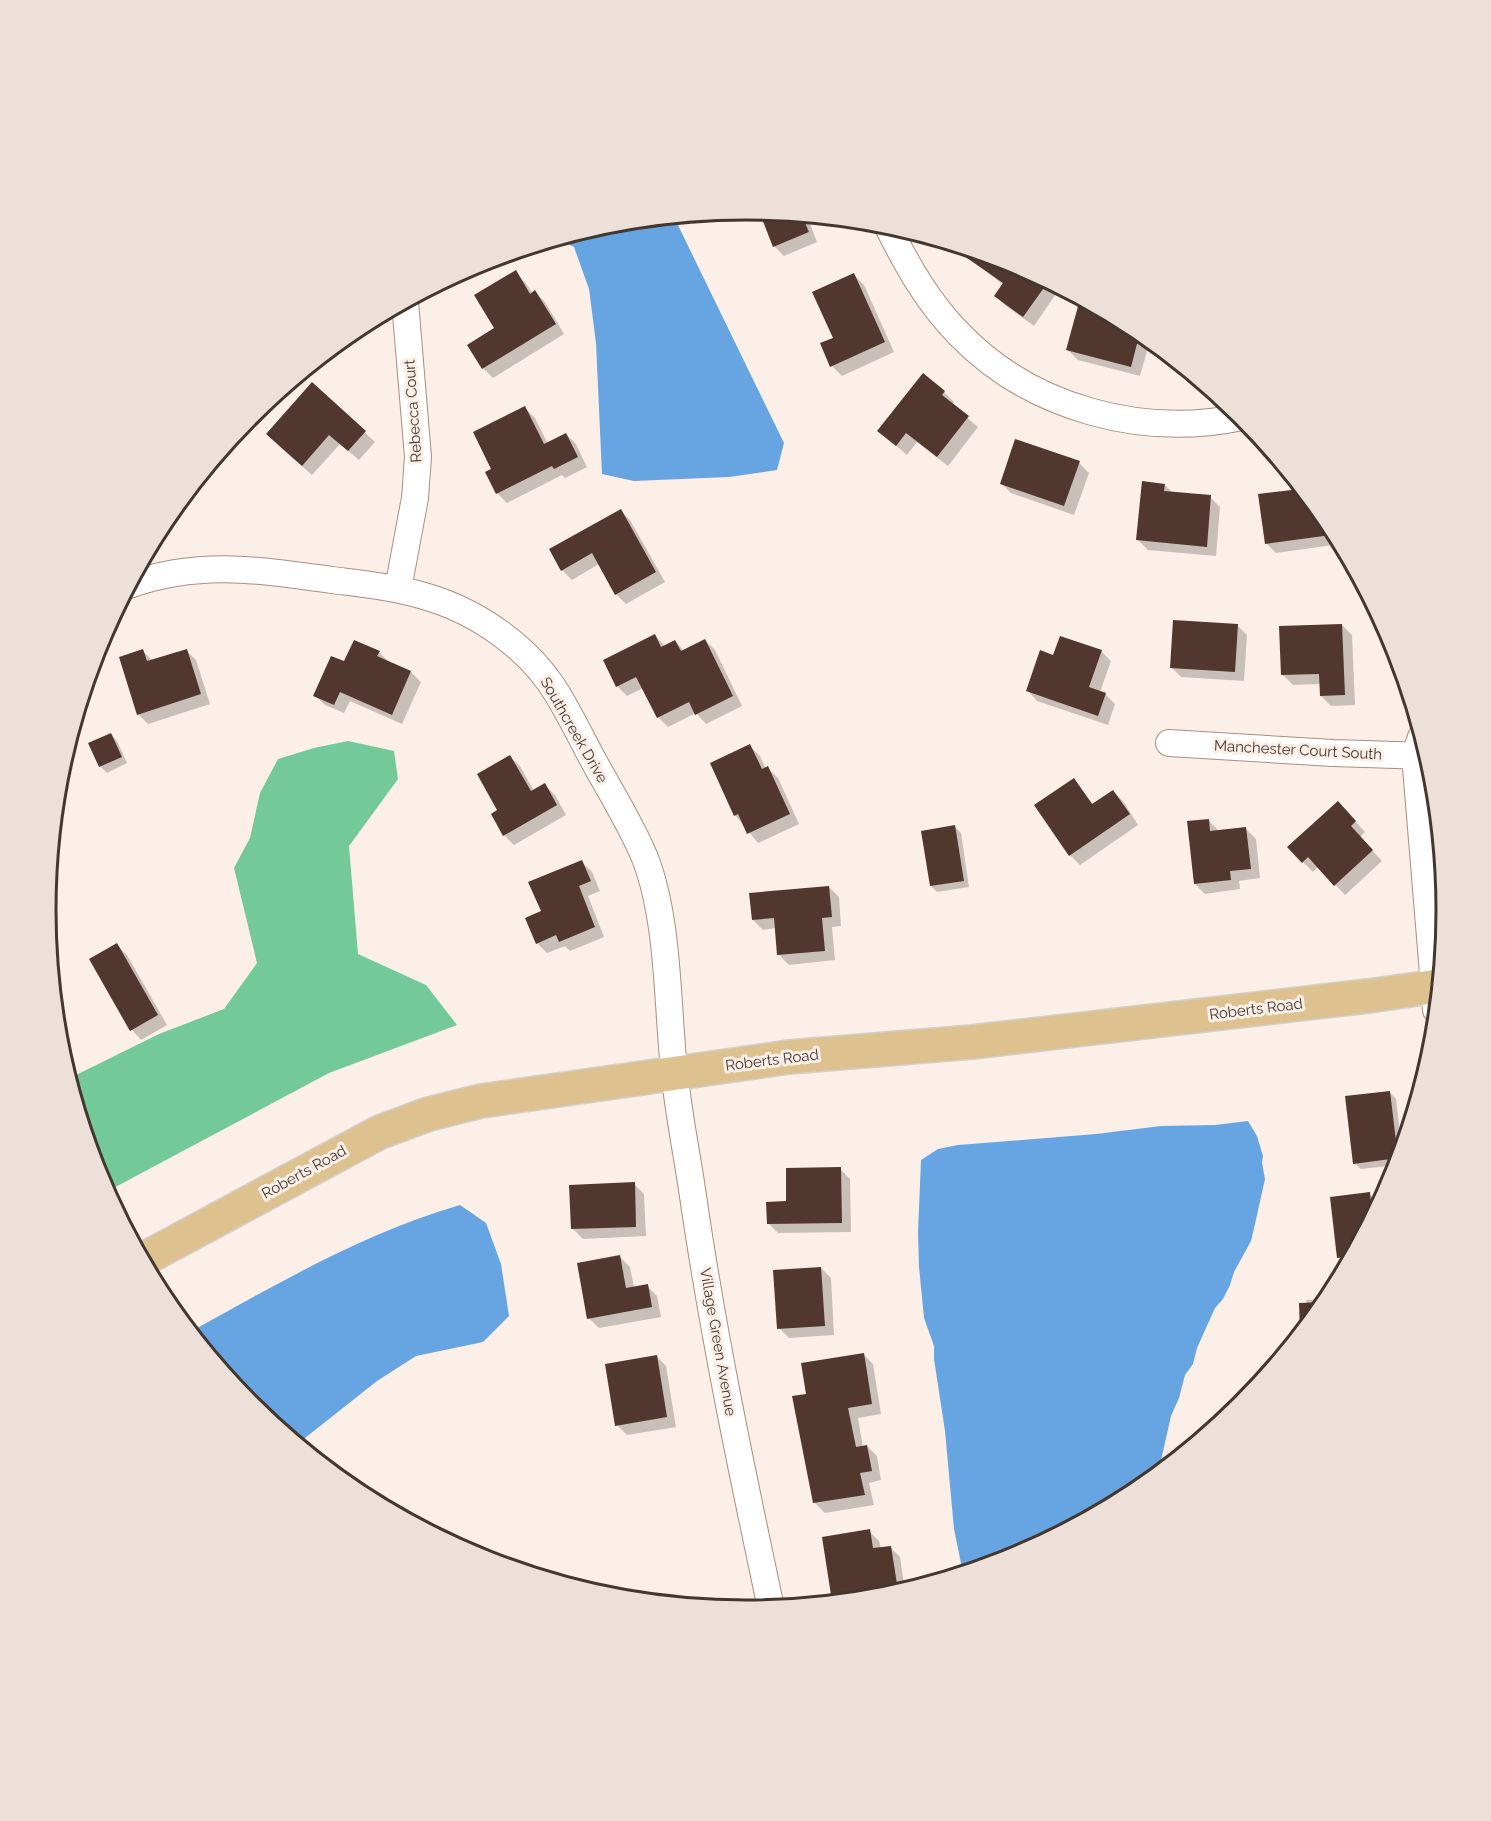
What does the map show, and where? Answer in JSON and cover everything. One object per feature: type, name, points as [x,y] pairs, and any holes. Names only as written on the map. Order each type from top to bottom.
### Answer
[{"type":"main road","name":"Roberts Road","points":[[149,1256],[380,1132],[429,1114],[481,1101],[789,1057],[972,1042],[1431,995]]},
{"type":"street","points":[[893,237],[909,269],[960,335],[990,363],[1039,391],[1074,406],[1147,423],[1175,425],[1229,419]]},
{"type":"street","name":"Rebecca Court","points":[[398,590],[415,498],[418,457],[406,310]]},
{"type":"street","name":"Southcreek Drive","points":[[139,582],[180,572],[225,568],[252,569],[398,590],[426,596],[459,609],[490,626],[517,646],[557,693],[645,859],[656,896],[675,1073]]},
{"type":"street","name":"Manchester Court South","points":[[1169,743],[1264,750],[1416,749]]},
{"type":"street","points":[[1423,781],[1434,958]]},
{"type":"street","name":"Village Green Avenue","points":[[675,1073],[715,1329],[769,1599]]},
{"type":"green space","points":[[348,741],[394,751],[398,779],[349,846],[358,954],[426,985],[457,1025],[329,1073],[114,1188],[92,1132],[76,1075],[159,1034],[224,1009],[257,963],[234,868],[250,838],[260,793],[278,759]]},
{"type":"water","points":[[677,224],[784,443],[777,470],[729,477],[634,481],[602,474],[596,343],[589,289],[574,247],[568,244],[655,226]]},
{"type":"water","points":[[1248,1121],[1257,1136],[1263,1156],[1265,1179],[1251,1241],[1234,1272],[1223,1299],[1215,1308],[1197,1348],[1193,1364],[1185,1375],[1171,1416],[1161,1462],[1090,1508],[1051,1529],[1010,1548],[961,1566],[954,1529],[934,1346],[924,1318],[918,1233],[921,1160],[938,1149],[958,1145],[1096,1134],[1161,1126],[1215,1125]]},
{"type":"water","points":[[460,1205],[486,1223],[501,1264],[509,1316],[483,1342],[416,1356],[377,1381],[305,1441],[258,1398],[196,1329],[322,1261],[424,1217]]},
{"type":"building","points":[[763,221],[805,223],[809,232],[773,247]]},
{"type":"building","points":[[964,256],[1043,288],[1023,317],[994,296],[1003,283]]},
{"type":"building","points":[[516,270],[530,294],[535,290],[556,324],[482,369],[467,345],[494,328],[474,295]]},
{"type":"building","points":[[854,273],[885,342],[830,367],[820,343],[833,338],[812,292]]},
{"type":"building","points":[[1078,307],[1137,343],[1131,367],[1066,350]]},
{"type":"building","points":[[923,373],[945,391],[942,395],[969,416],[937,457],[906,433],[896,446],[877,431]]},
{"type":"building","points":[[312,382],[366,431],[348,451],[329,435],[302,466],[266,434]]},
{"type":"building","points":[[525,406],[544,444],[566,433],[578,457],[554,469],[552,466],[496,494],[485,472],[491,469],[473,432]]},
{"type":"building","points":[[1015,439],[1080,461],[1064,506],[1000,484]]},
{"type":"building","points":[[1142,481],[1165,484],[1164,491],[1211,495],[1207,547],[1136,540]]},
{"type":"building","points":[[1293,490],[1324,536],[1265,544],[1258,494]]},
{"type":"building","points":[[621,509],[656,572],[615,595],[592,553],[561,571],[549,549]]},
{"type":"building","points":[[1173,620],[1238,624],[1235,672],[1170,668]]},
{"type":"building","points":[[1342,624],[1345,695],[1320,696],[1319,674],[1281,675],[1279,626]]},
{"type":"building","points":[[655,634],[661,647],[675,640],[681,651],[705,639],[733,696],[695,715],[689,702],[657,718],[636,677],[616,687],[603,660]]},
{"type":"building","points":[[1060,636],[1102,650],[1089,687],[1106,693],[1098,716],[1026,691],[1040,650],[1053,655]]},
{"type":"building","points":[[354,640],[380,651],[377,656],[411,671],[392,715],[340,692],[334,705],[313,696],[331,656],[344,661]]},
{"type":"building","points":[[143,649],[147,661],[187,649],[201,694],[137,715],[119,657]]},
{"type":"building","points":[[111,733],[122,757],[99,767],[88,743]]},
{"type":"building","points":[[750,744],[762,769],[768,766],[790,814],[747,834],[738,814],[734,816],[710,763]]},
{"type":"building","points":[[510,755],[531,791],[545,783],[557,805],[503,836],[491,814],[497,810],[477,774]]},
{"type":"building","points":[[1074,778],[1092,804],[1113,790],[1130,814],[1069,856],[1034,805]]},
{"type":"building","points":[[1338,801],[1356,821],[1351,826],[1373,850],[1334,886],[1308,857],[1302,863],[1287,847]]},
{"type":"building","points":[[1209,819],[1210,831],[1246,827],[1251,869],[1230,871],[1231,880],[1194,884],[1187,821]]},
{"type":"building","points":[[955,825],[964,881],[930,886],[921,831]]},
{"type":"building","points":[[582,860],[591,881],[579,886],[595,927],[559,942],[556,935],[536,944],[525,918],[541,911],[528,882]]},
{"type":"building","points":[[829,886],[832,917],[822,918],[825,951],[777,955],[774,918],[752,920],[749,893]]},
{"type":"building","points":[[117,943],[158,1015],[130,1031],[89,959]]},
{"type":"building","points":[[1390,1091],[1396,1140],[1389,1159],[1353,1164],[1345,1096]]},
{"type":"building","points":[[841,1167],[842,1223],[767,1224],[766,1202],[786,1201],[786,1168]]},
{"type":"building","points":[[635,1182],[636,1227],[571,1229],[569,1185]]},
{"type":"building","points":[[1370,1192],[1371,1201],[1342,1257],[1337,1258],[1330,1197]]},
{"type":"building","points":[[620,1255],[626,1288],[648,1284],[652,1307],[587,1319],[577,1263]]},
{"type":"building","points":[[821,1267],[825,1326],[777,1329],[773,1270]]},
{"type":"building","points":[[1313,1302],[1300,1322],[1299,1303]]},
{"type":"building","points":[[864,1353],[872,1404],[848,1408],[856,1447],[867,1445],[872,1471],[860,1473],[865,1495],[813,1503],[792,1396],[806,1394],[801,1363]]},
{"type":"building","points":[[657,1355],[667,1417],[615,1426],[605,1364]]},
{"type":"building","points":[[870,1529],[873,1548],[891,1546],[897,1583],[831,1595],[822,1537]]}]
